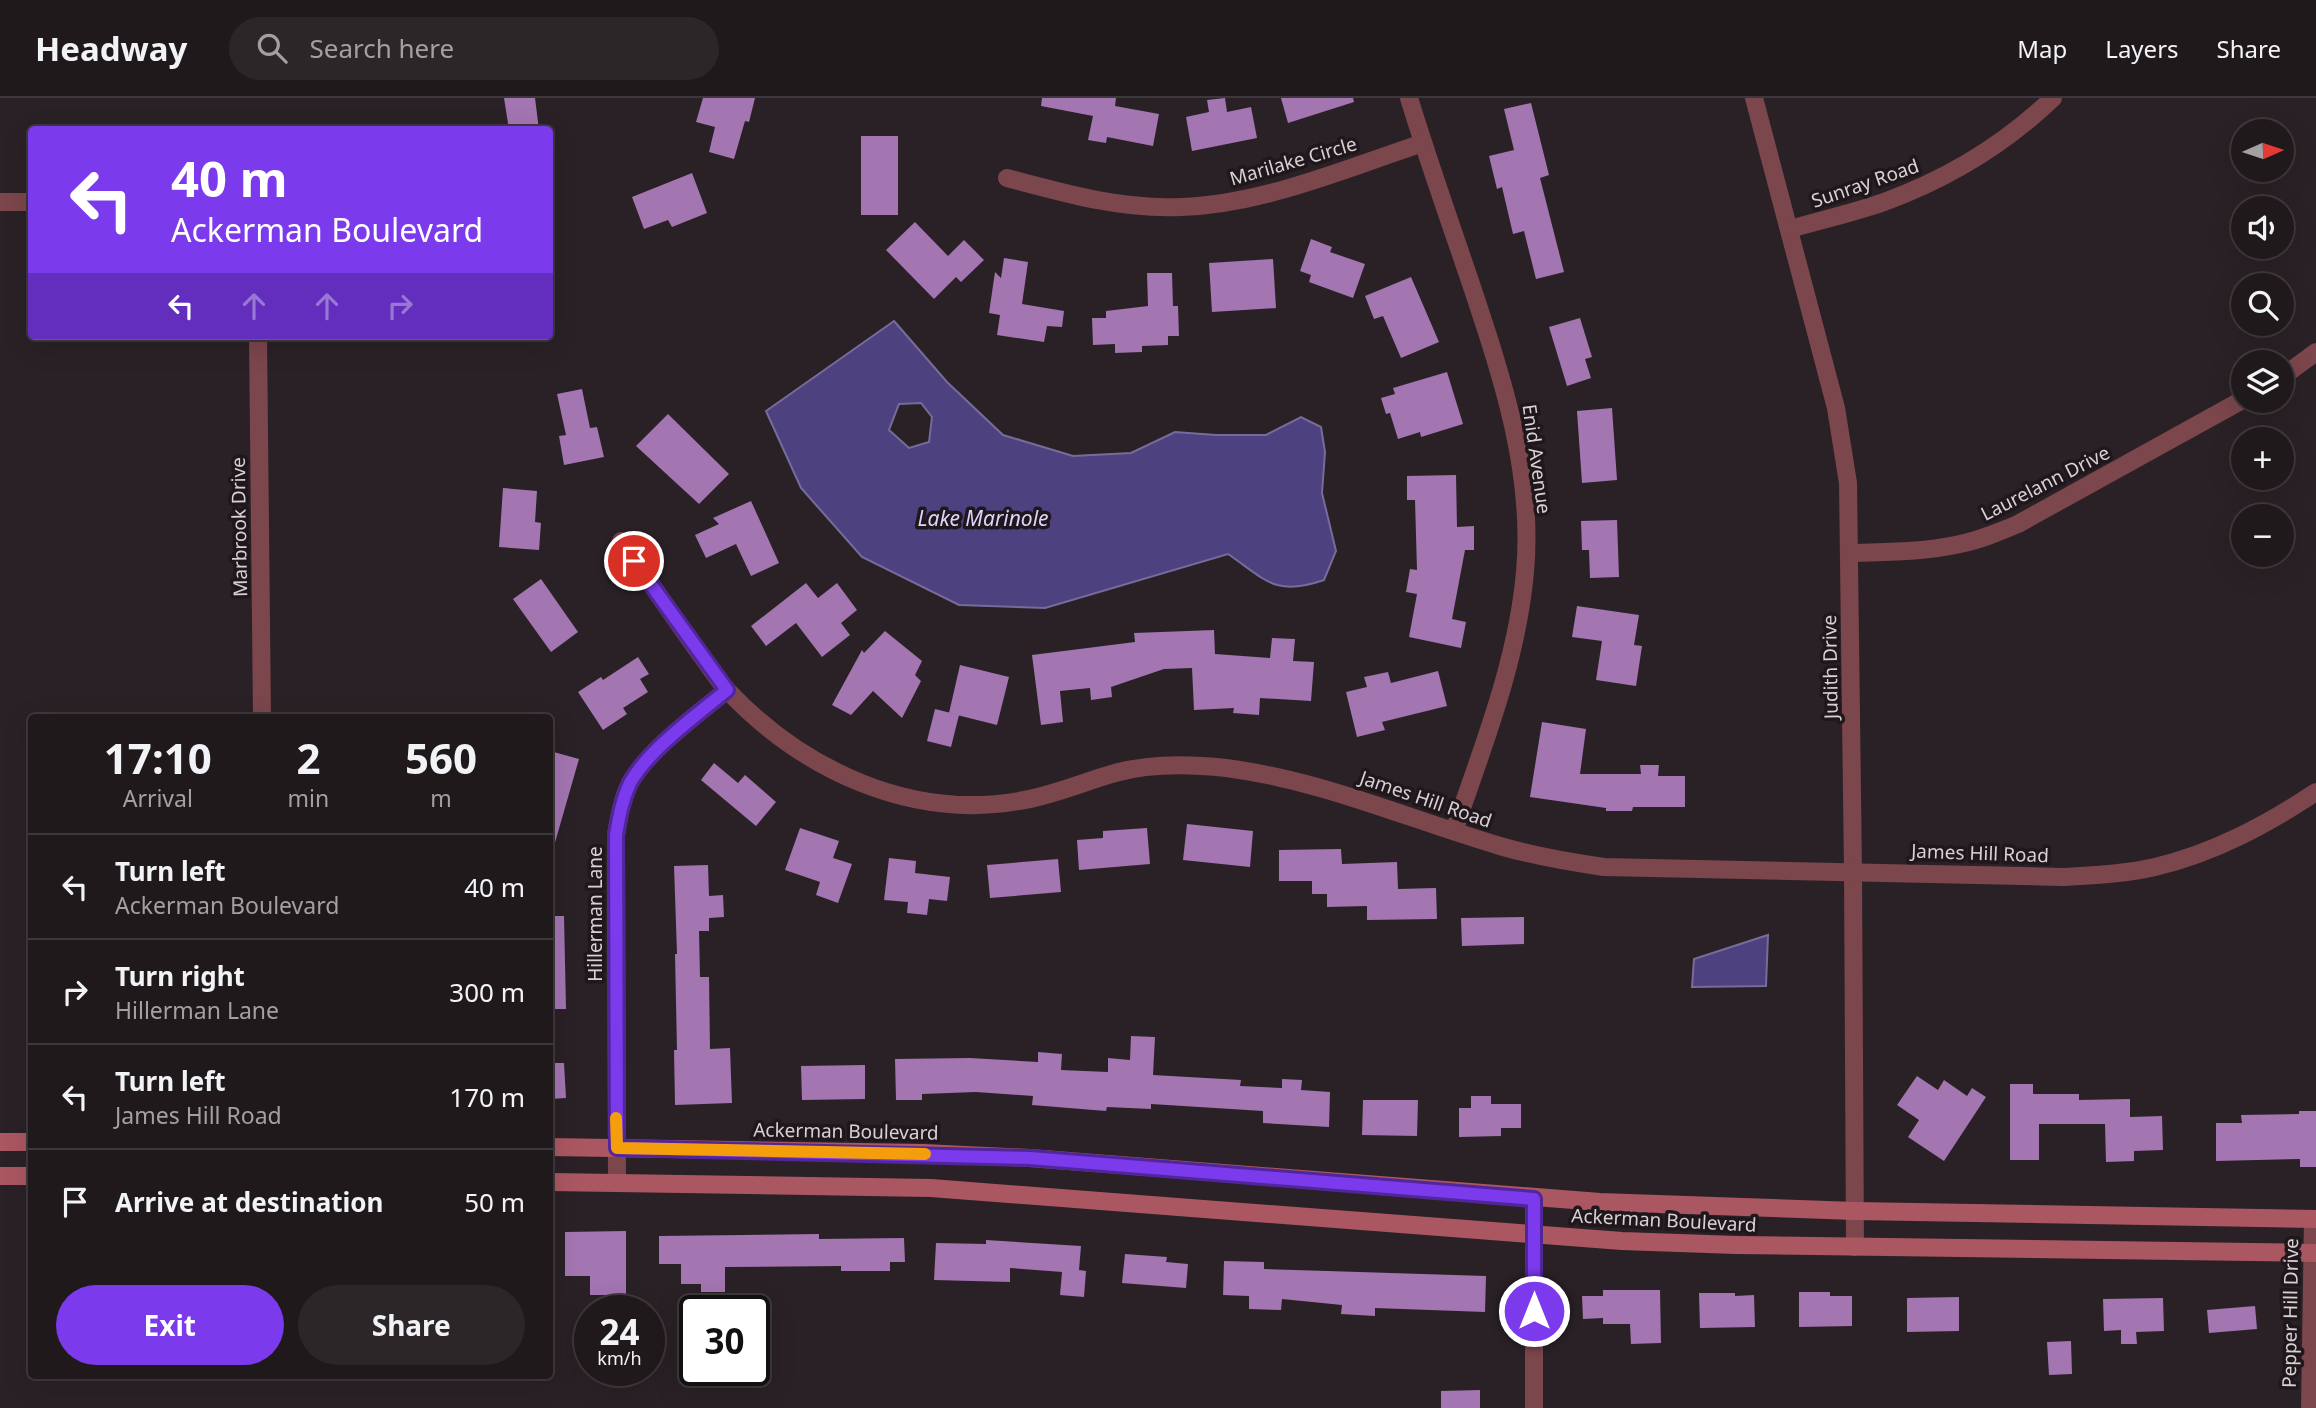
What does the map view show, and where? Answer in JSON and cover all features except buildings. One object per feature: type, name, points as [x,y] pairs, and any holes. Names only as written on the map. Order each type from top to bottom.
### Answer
[{"type":"street","name":"Enid Avenue","points":[[1409,98],[1512,415],[1523,477],[1527,532],[1518,624],[1506,677],[1454,831]]},
{"type":"street","name":"Judith Drive","points":[[1754,98],[1836,408],[1846,467],[1850,553],[1855,1247]]},
{"type":"street","name":"Sunray Road","points":[[1790,229],[1882,203],[1928,184],[2002,141],[2053,98]]},
{"type":"street","name":"Marilake Circle","points":[[1007,178],[1137,206],[1206,205],[1261,196],[1423,143]]},
{"type":"street","points":[[0,202],[28,202]]},
{"type":"street","name":"Marbrook Drive","points":[[258,340],[262,714]]},
{"type":"street","points":[[2294,368],[2316,352]]},
{"type":"street","name":"Laurelann Drive","points":[[1850,553],[1892,552],[1958,545],[1981,539],[2018,524],[2231,406]]},
{"type":"street","name":"James Hill Road","points":[[621,541],[727,690],[769,729],[800,752],[842,775],[882,791],[920,801],[956,806],[995,805],[1033,799],[1118,773],[1149,767],[1185,765],[1227,768],[1292,780],[1353,796],[1454,831],[1547,858],[1604,867],[2063,877],[2133,871],[2201,853],[2236,839],[2316,792]]},
{"type":"street","name":"Hillerman Lane","points":[[617,1182],[616,835],[621,804],[644,763],[727,690]]},
{"type":"street","points":[[0,1142],[28,1142]]},
{"type":"street","name":"Ackerman Boulevard","points":[[553,1147],[1030,1158],[1534,1199],[1855,1211],[2314,1219]]},
{"type":"street","points":[[0,1176],[28,1176]]},
{"type":"street","name":"Ackerman Boulevard","points":[[553,1182],[931,1188],[1647,1242],[2314,1253]]},
{"type":"street","points":[[1534,1199],[1534,1408]]},
{"type":"street","name":"Pepper Hill Drive","points":[[2310,1408],[2314,1219]]},
{"type":"water","name":"Lake Marinole","points":[[894,321],[947,382],[1003,435],[1073,456],[1131,453],[1175,432],[1266,435],[1301,417],[1321,427],[1325,452],[1322,493],[1336,551],[1324,580],[1294,587],[1282,586],[1262,578],[1228,554],[1045,608],[959,605],[862,557],[801,488],[766,411]],"holes":[[[921,403],[932,417],[929,442],[909,448],[889,430],[899,404]]]},
{"type":"water","points":[[1768,935],[1766,986],[1692,987],[1694,959]]},
{"type":"slow traffic","points":[[616,1118],[617,1148],[925,1154]]},
{"type":"route","points":[[634,561],[727,690],[644,763],[621,804],[616,835],[617,1148],[923,1153],[1030,1158],[1534,1199],[1534,1311]]}]
